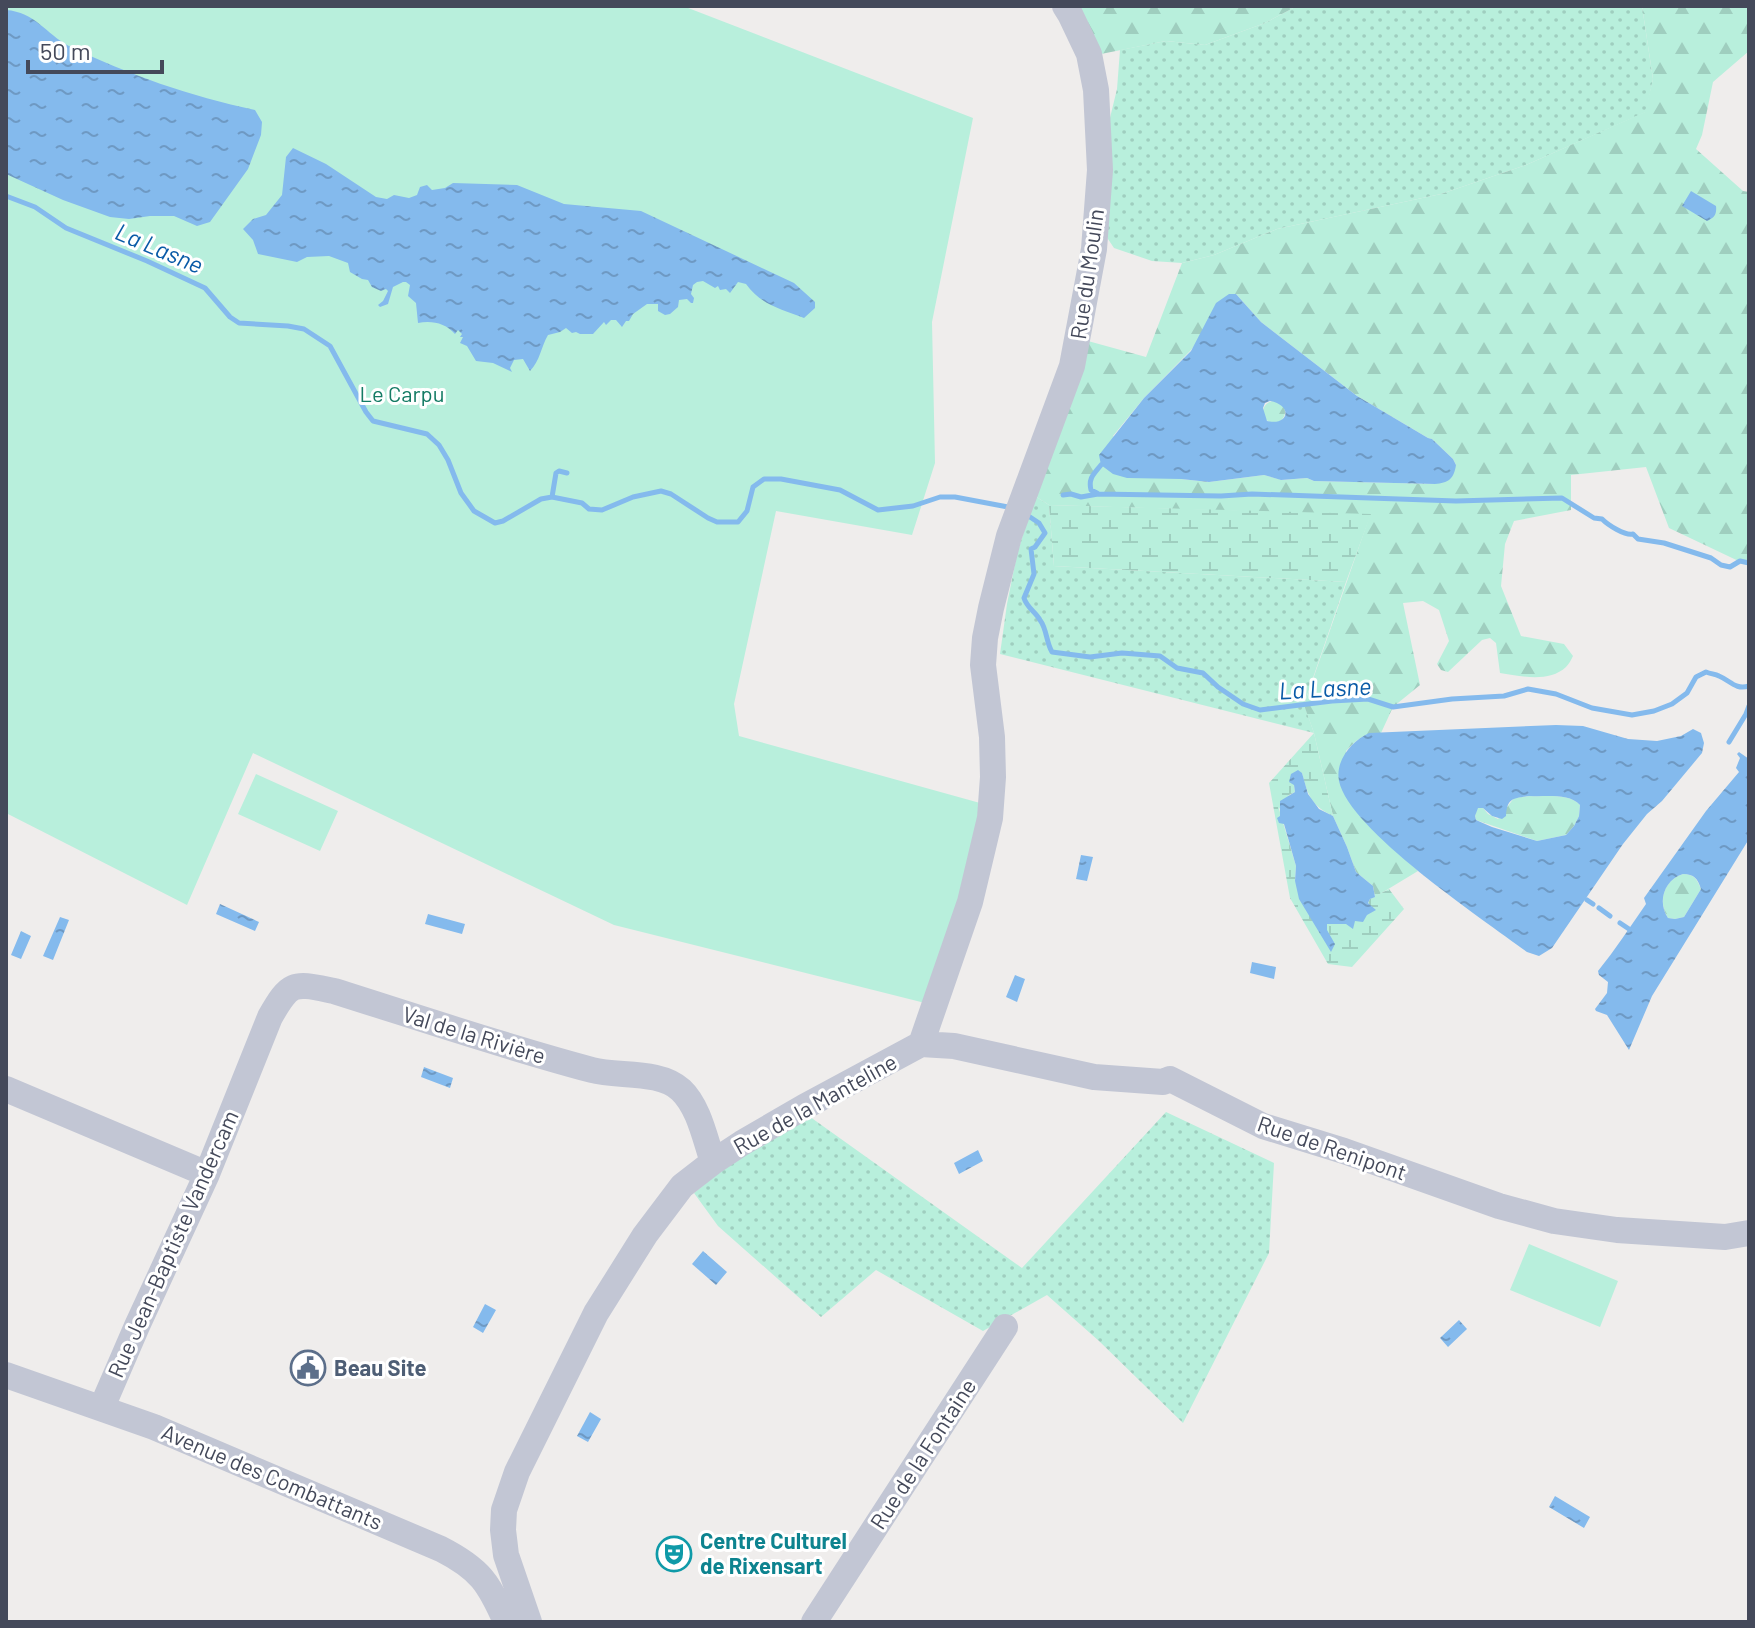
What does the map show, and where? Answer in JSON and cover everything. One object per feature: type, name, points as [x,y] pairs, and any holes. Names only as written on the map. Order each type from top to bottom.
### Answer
[{"type":"street","name":"Rue du Moulin","points":[[1009,536],[1072,366],[1094,249],[1100,170],[1096,90],[1089,54],[1065,6]]},
{"type":"street","name":"Rue de la Manteline","points":[[529,1622],[506,1555],[504,1510],[517,1472],[596,1313],[645,1235],[682,1186],[713,1162],[804,1107],[921,1044],[970,902],[990,818],[992,737],[983,665],[986,631],[1009,536]]},
{"type":"street","name":"Val de la Rivière","points":[[244,1081],[270,1017],[283,995],[300,985],[308,986],[334,991],[597,1072],[655,1077],[668,1082],[680,1089],[693,1108],[713,1162]]},
{"type":"street","name":"Rue de Renipont","points":[[921,1044],[954,1046],[1094,1077],[1150,1082],[1170,1079],[1263,1126],[1499,1206],[1554,1221],[1617,1230],[1725,1237],[1749,1233]]},
{"type":"street","name":"Rue Jean-Baptiste Vandercam","points":[[102,1407],[207,1174],[244,1081]]},
{"type":"street","points":[[6,1089],[207,1174]]},
{"type":"street","name":"Rue de la Fontaine","points":[[814,1622],[1005,1327]]},
{"type":"street","name":"Avenue des Combattants","points":[[6,1375],[154,1427],[460,1559],[477,1572],[493,1592],[506,1622]]},
{"type":"green space","name":"Le Carpu","points":[[6,6],[683,6],[973,118],[932,322],[935,463],[912,535],[776,511],[734,704],[739,736],[980,803],[969,870],[925,1003],[614,925],[253,753],[187,905],[6,813]]},
{"type":"green space","points":[[1055,6],[1297,6],[1265,23],[1205,45],[1166,41],[1086,57]]},
{"type":"green space","points":[[1297,6],[1642,6],[1653,79],[1646,112],[1526,165],[1441,194],[1277,229],[1214,255],[1182,263],[1152,261],[1114,248],[1108,239],[1109,122],[1117,89],[1120,50],[1166,41],[1205,45],[1265,23]]},
{"type":"green space","points":[[1642,6],[1749,6],[1749,51],[1713,82],[1696,149],[1743,191],[1749,192],[1749,566],[1669,528],[1646,467],[1571,475],[1571,510],[1514,521],[1505,544],[1501,586],[1521,636],[1564,644],[1573,656],[1566,667],[1543,677],[1500,673],[1496,643],[1490,638],[1482,640],[1448,672],[1441,670],[1437,664],[1449,641],[1439,610],[1423,601],[1403,603],[1420,685],[1393,707],[1381,733],[1361,738],[1346,751],[1366,823],[1418,871],[1375,897],[1373,886],[1356,872],[1333,816],[1314,733],[1304,705],[1370,515],[1049,505],[1035,496],[1088,341],[1146,357],[1182,263],[1214,255],[1277,229],[1441,194],[1526,165],[1645,112],[1653,79]],"holes":[[[1236,294],[1261,322],[1357,396],[1432,439],[1456,465],[1435,484],[1314,481],[1307,478],[1282,480],[1264,475],[1209,482],[1181,479],[1113,436],[1144,398],[1191,350]]]},
{"type":"green space","points":[[1274,401],[1282,404],[1285,412],[1282,420],[1274,423],[1266,420],[1263,412],[1266,404]]},
{"type":"green space","points":[[1035,496],[1049,505],[1054,566],[1346,582],[1304,704],[1314,733],[1000,654],[1017,554]]},
{"type":"green space","points":[[1049,505],[1371,514],[1346,582],[1054,566]]},
{"type":"green space","points":[[1314,733],[1333,816],[1312,799],[1302,773],[1294,785],[1295,792],[1279,809],[1296,866],[1295,881],[1327,930],[1327,924],[1346,924],[1375,910],[1368,903],[1370,899],[1389,889],[1404,909],[1352,967],[1328,964],[1290,898],[1269,783]]},
{"type":"green space","points":[[256,774],[338,811],[320,851],[238,814]]},
{"type":"green space","points":[[1557,796],[1575,801],[1580,805],[1574,826],[1566,835],[1537,841],[1476,820],[1477,808],[1483,808],[1498,819],[1514,798]]},
{"type":"green space","points":[[1683,874],[1695,878],[1701,889],[1684,917],[1668,918],[1663,905],[1664,892],[1671,881]]},
{"type":"green space","points":[[1166,1112],[1274,1163],[1269,1253],[1183,1423],[1047,1295],[983,1331],[876,1270],[821,1317],[718,1226],[694,1193],[741,1155],[806,1114],[1022,1268]]},
{"type":"green space","points":[[1529,1244],[1618,1281],[1600,1327],[1510,1290]]},
{"type":"water","points":[[6,10],[33,19],[69,46],[114,66],[160,84],[255,110],[262,122],[261,135],[248,169],[210,222],[197,226],[174,216],[110,217],[6,174]]},
{"type":"water","points":[[293,148],[326,164],[376,197],[387,199],[394,195],[409,198],[417,195],[420,187],[427,185],[432,190],[453,183],[517,185],[564,204],[641,211],[794,283],[815,302],[815,308],[804,318],[765,302],[746,284],[738,282],[730,293],[703,281],[693,285],[693,303],[687,299],[679,300],[678,307],[670,314],[658,311],[658,304],[647,304],[622,327],[616,320],[611,320],[606,325],[604,322],[593,334],[572,333],[566,328],[548,335],[530,371],[523,359],[514,360],[510,368],[512,372],[493,363],[476,361],[467,346],[460,343],[463,337],[460,337],[462,334],[458,330],[455,334],[438,323],[418,323],[416,303],[408,296],[410,285],[406,282],[393,287],[388,304],[380,307],[378,305],[388,291],[372,287],[368,280],[350,272],[348,263],[329,256],[307,257],[297,262],[258,254],[253,240],[243,229],[253,219],[266,215],[282,195],[286,157]]},
{"type":"water","points":[[1691,191],[1716,206],[1712,219],[1707,221],[1682,206]]},
{"type":"water","points":[[1229,294],[1236,294],[1261,322],[1357,396],[1432,439],[1453,459],[1456,465],[1452,477],[1435,484],[1314,481],[1307,478],[1281,480],[1264,475],[1209,482],[1127,478],[1113,474],[1101,465],[1099,455],[1144,398],[1191,351],[1216,303]],"holes":[[[1265,403],[1277,403],[1285,410],[1284,418],[1267,421],[1263,408]]]},
{"type":"water","points":[[1556,725],[1583,726],[1628,739],[1657,741],[1681,736],[1693,729],[1701,733],[1704,743],[1702,753],[1623,844],[1552,948],[1539,956],[1527,952],[1421,873],[1367,824],[1348,801],[1339,781],[1342,759],[1351,746],[1369,733]],"holes":[[[1530,796],[1564,797],[1575,801],[1580,805],[1574,826],[1566,835],[1537,841],[1476,820],[1478,808],[1502,819],[1512,800]]]},
{"type":"water","points":[[1739,752],[1749,759],[1749,839],[1652,996],[1629,1050],[1607,1015],[1595,1009],[1607,993],[1608,982],[1598,971],[1646,904],[1644,898],[1706,811],[1739,772],[1736,768],[1740,758]],"holes":[[[1683,874],[1695,878],[1701,889],[1684,917],[1668,918],[1663,905],[1664,892],[1671,881]]]},
{"type":"water","points":[[1298,770],[1302,773],[1308,794],[1319,809],[1333,816],[1356,872],[1373,886],[1375,897],[1368,903],[1376,910],[1367,915],[1363,922],[1355,921],[1353,929],[1346,924],[1327,924],[1335,944],[1331,952],[1299,899],[1296,866],[1284,824],[1279,823],[1277,818],[1280,816],[1280,801],[1295,792],[1294,785],[1289,782],[1291,774]]},
{"type":"water","points":[[1081,855],[1093,857],[1087,881],[1076,879]]},
{"type":"water","points":[[220,904],[259,922],[255,931],[216,914]]},
{"type":"water","points":[[428,914],[465,924],[462,934],[425,924]]},
{"type":"water","points":[[60,917],[69,920],[53,960],[43,956]]},
{"type":"water","points":[[21,931],[31,936],[21,959],[11,955]]},
{"type":"water","points":[[1252,962],[1276,967],[1274,979],[1250,973]]},
{"type":"water","points":[[1015,975],[1025,979],[1017,1002],[1006,997]]},
{"type":"water","points":[[424,1067],[453,1078],[450,1088],[421,1077]]},
{"type":"water","points":[[978,1150],[983,1161],[959,1174],[954,1163]]},
{"type":"water","points":[[703,1251],[727,1272],[716,1285],[692,1264]]},
{"type":"water","points":[[485,1304],[496,1310],[483,1333],[473,1327]]},
{"type":"water","points":[[1459,1320],[1467,1329],[1448,1347],[1440,1338]]},
{"type":"water","points":[[590,1412],[601,1419],[588,1442],[577,1436]]},
{"type":"water","points":[[1555,1496],[1590,1517],[1584,1528],[1549,1507]]},
{"type":"waterway","name":"La Lasne","points":[[6,196],[35,207],[66,228],[205,288],[239,323],[304,329],[330,346],[373,421],[427,434],[439,445],[461,493],[474,511],[495,523],[541,499],[552,497],[602,510],[633,497],[661,491],[717,522],[738,522],[747,511],[753,487],[764,479],[781,479],[840,490],[878,510],[913,506],[940,497],[1008,507]]},
{"type":"waterway","points":[[1097,493],[1091,490],[1090,482],[1101,465]]},
{"type":"waterway","points":[[552,497],[556,473],[567,473]]},
{"type":"waterway","points":[[1063,495],[1252,494],[1456,501],[1562,498],[1594,518],[1602,519],[1638,539],[1664,543],[1730,567],[1740,561],[1749,563]]},
{"type":"waterway","name":"La Lasne","points":[[1030,517],[1039,523],[1045,533],[1031,549],[1034,574],[1024,598],[1042,624],[1052,652],[1090,657],[1122,653],[1160,656],[1177,668],[1203,673],[1243,704],[1260,710],[1368,699],[1393,707],[1504,696],[1528,689],[1556,694],[1592,708],[1632,715],[1672,704],[1687,693],[1696,677],[1706,672],[1737,686],[1749,686]]},
{"type":"waterway","points":[[1729,742],[1749,706]]},
{"type":"waterway","points":[[1587,900],[1593,904]]},
{"type":"waterway","points":[[1599,908],[1610,916]]},
{"type":"waterway","points":[[1620,923],[1629,929]]},
{"type":"place","name":"Beau Site","points":[[308,1368]]},
{"type":"place","name":"Centre Culturel de Rixensart","points":[[674,1554]]}]
